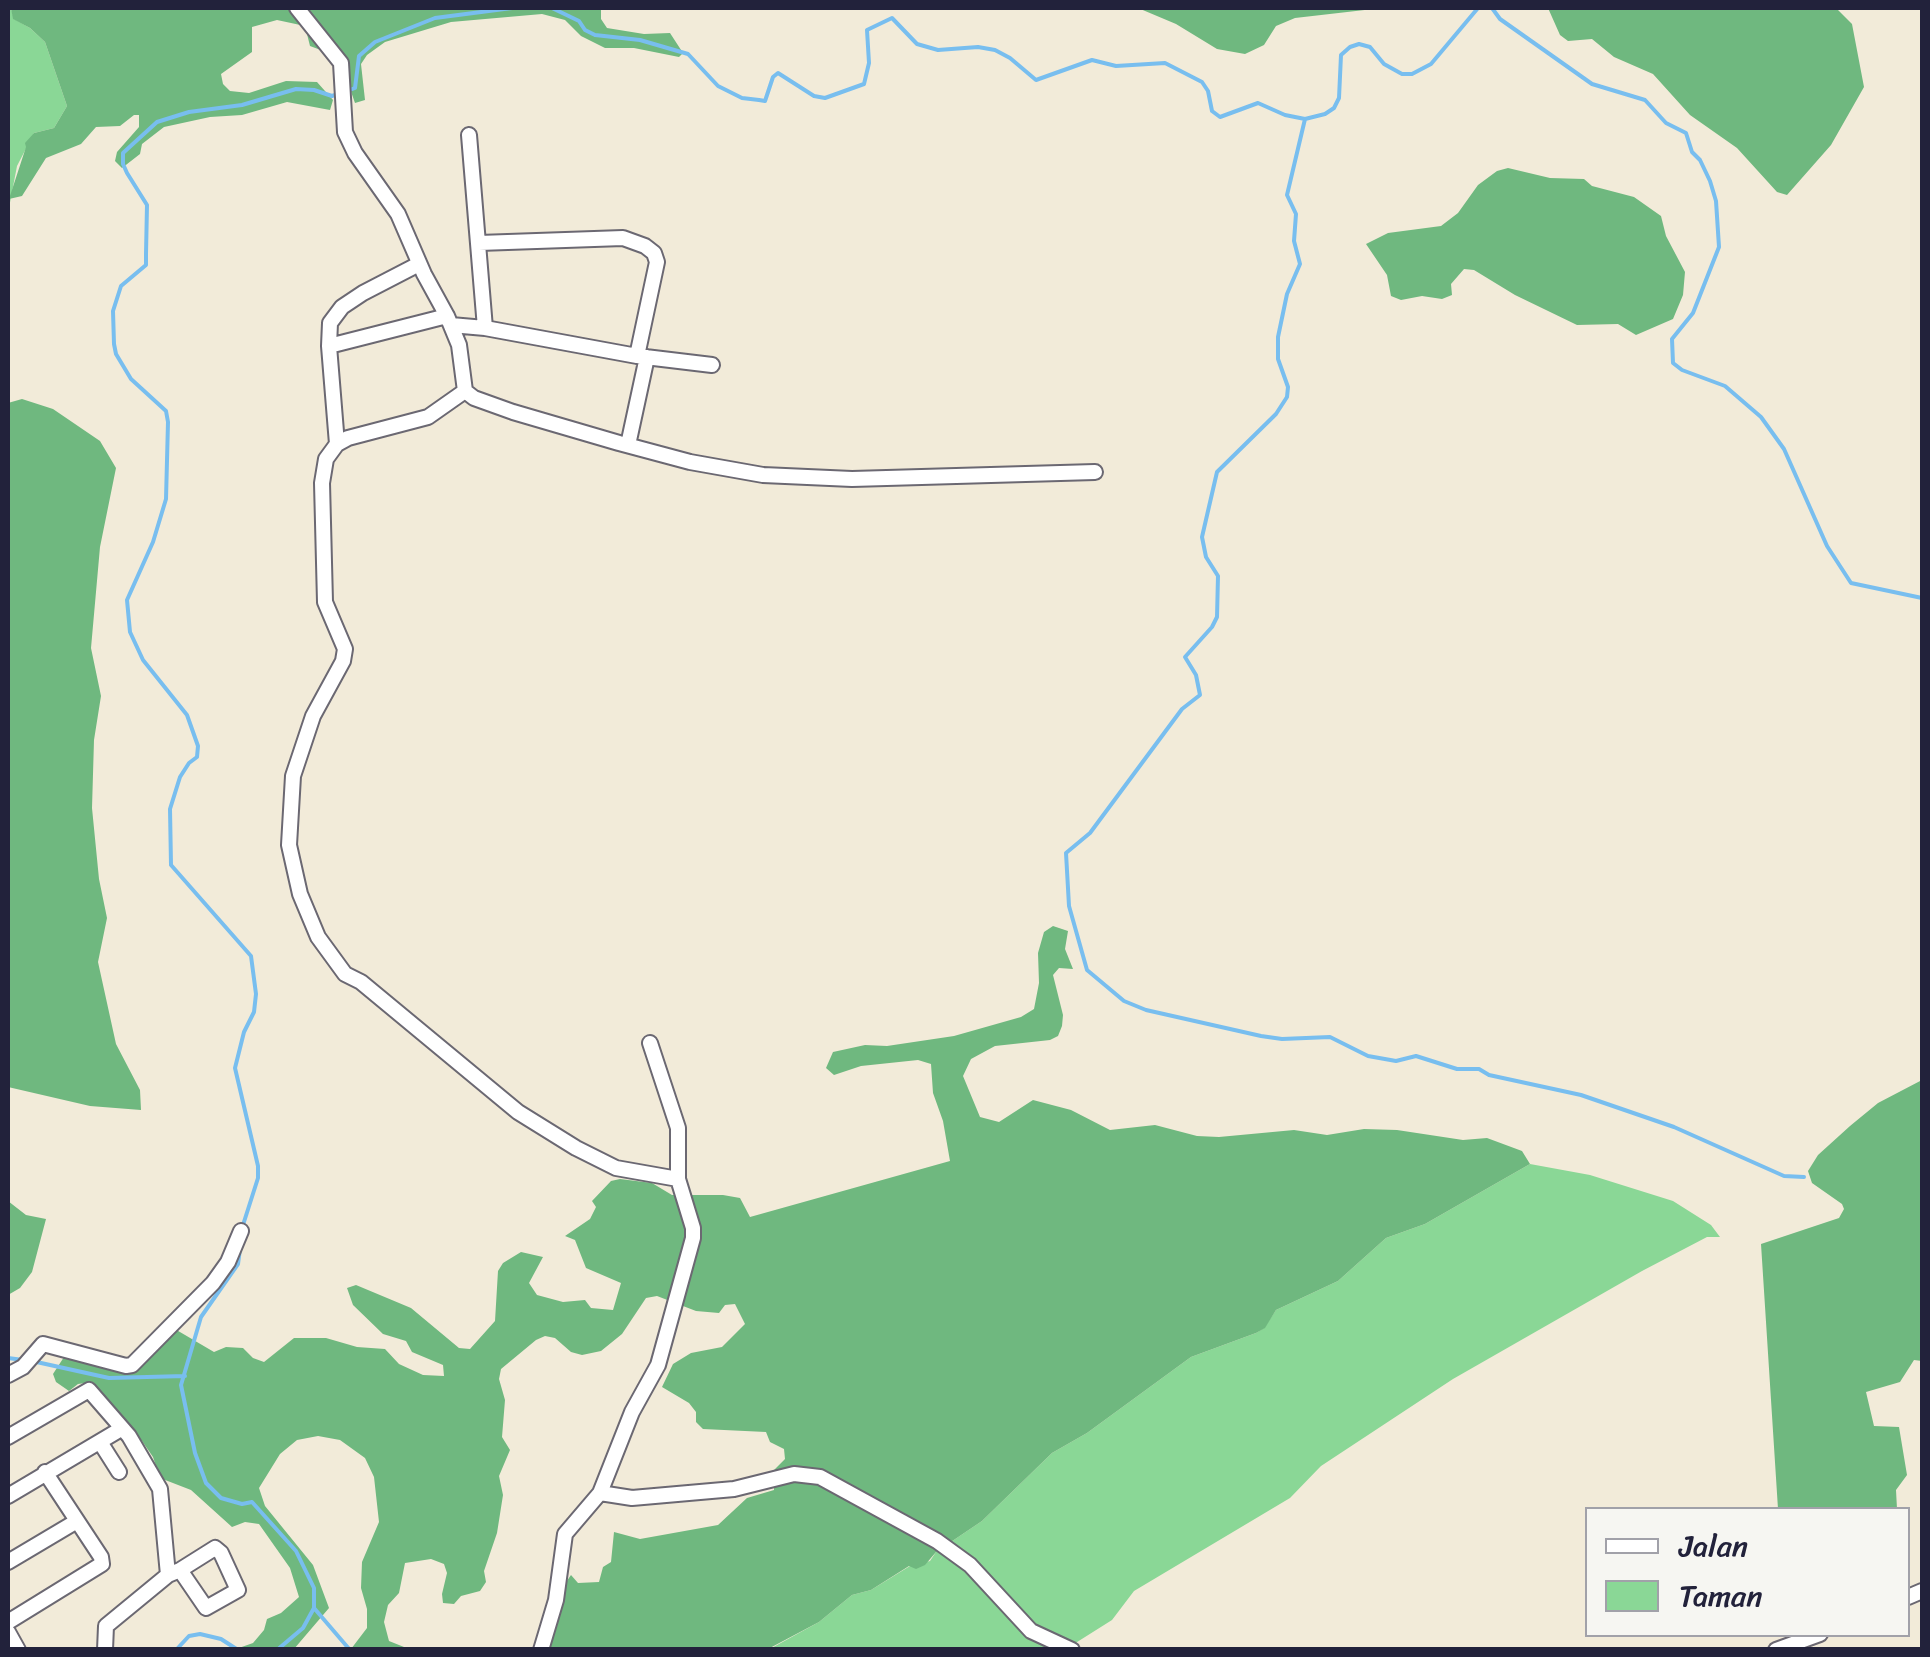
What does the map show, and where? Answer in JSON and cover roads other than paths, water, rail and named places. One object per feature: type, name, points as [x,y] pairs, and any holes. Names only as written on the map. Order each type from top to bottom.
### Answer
[{"type":"street","points":[[297,8],[337,56],[345,132],[355,153],[398,214],[459,344],[465,392],[474,398],[628,445],[762,475],[852,480],[1095,472]]},
{"type":"street","points":[[469,135],[485,328]]},
{"type":"street","points":[[480,243],[623,238],[654,253],[656,262],[628,445]]},
{"type":"street","points":[[338,444],[328,346],[330,323],[342,307],[380,282],[420,264]]},
{"type":"street","points":[[328,346],[449,320],[642,356],[712,364]]},
{"type":"street","points":[[465,392],[428,417],[348,438],[326,459],[322,483],[325,602],[342,639],[344,662],[303,742],[289,806],[293,868],[318,937],[345,974],[361,982],[518,1112],[600,1162],[636,1173],[678,1179]]},
{"type":"street","points":[[541,1650],[556,1600],[565,1534],[600,1493],[632,1412],[658,1366],[693,1238],[678,1179],[678,1128],[650,1043]]},
{"type":"street","points":[[8,1375],[28,1362],[43,1344],[132,1365],[213,1283],[228,1262],[241,1231]]},
{"type":"street","points":[[8,1437],[88,1390],[130,1436],[160,1489],[174,1572],[206,1608],[238,1590],[215,1548],[174,1572],[106,1626],[104,1650]]},
{"type":"street","points":[[8,1496],[121,1429]]},
{"type":"street","points":[[100,1442],[118,1472]]},
{"type":"street","points":[[8,1622],[102,1564],[45,1472]]},
{"type":"street","points":[[600,1493],[632,1498],[734,1489],[794,1474],[820,1477],[938,1542],[970,1565],[1031,1631],[1072,1650]]},
{"type":"street","points":[[8,1562],[77,1521]]},
{"type":"street","points":[[8,1632],[18,1650]]},
{"type":"street","points":[[1776,1650],[1812,1637]]},
{"type":"waterway","points":[[347,91],[355,88],[359,56],[375,42],[435,18],[512,8]]},
{"type":"waterway","points":[[552,8],[579,21],[595,35],[640,40],[688,54],[718,86],[742,98],[765,101],[778,73],[814,96],[825,98],[864,84],[869,63],[867,30],[892,18],[917,44],[938,50],[995,50],[1036,80],[1092,60],[1116,66],[1165,63],[1202,82],[1212,111],[1220,117],[1258,103],[1305,119],[1334,108],[1339,98],[1341,55],[1350,47],[1370,47],[1384,64],[1402,74],[1412,74],[1431,64],[1478,8]]},
{"type":"waterway","points":[[1492,8],[1500,19],[1592,84],[1645,100],[1666,123],[1686,133],[1716,201],[1719,247],[1693,313],[1672,339],[1673,363],[1725,386],[1761,417],[1784,449],[1827,546],[1851,583],[1922,598]]},
{"type":"waterway","points":[[243,1225],[258,1178],[235,1068],[244,1032],[254,1012],[251,956],[171,865],[170,809],[180,777],[197,757],[198,746],[187,715],[143,660],[130,632],[127,600],[153,542],[166,499],[168,422],[166,411],[131,379],[114,344],[113,311],[121,286],[146,265],[147,205],[127,173],[123,153],[157,122],[189,112],[242,105],[296,89],[338,94]]},
{"type":"waterway","points":[[1305,119],[1287,195],[1296,214],[1294,241],[1300,264],[1287,294],[1278,337],[1278,359],[1288,387],[1287,397],[1276,414],[1217,472],[1202,537],[1206,557],[1218,576],[1217,617],[1185,657],[1196,675],[1200,695],[1182,709],[1090,833],[1066,853],[1069,906],[1087,970],[1124,1001],[1146,1010],[1261,1036],[1330,1037],[1368,1056],[1396,1061],[1416,1056],[1457,1069],[1479,1069],[1489,1075],[1581,1095],[1674,1127],[1784,1176],[1804,1177]]},
{"type":"waterway","points":[[240,1249],[238,1264],[201,1317],[181,1385],[195,1453],[206,1483],[221,1498],[242,1504],[252,1502],[296,1551],[314,1588],[314,1608],[303,1628],[277,1650]]},
{"type":"waterway","points":[[8,1358],[23,1360]]},
{"type":"waterway","points":[[32,1361],[109,1378],[185,1376]]},
{"type":"waterway","points":[[314,1608],[350,1650]]},
{"type":"waterway","points":[[176,1650],[189,1636],[200,1634],[221,1639],[238,1650]]}]
